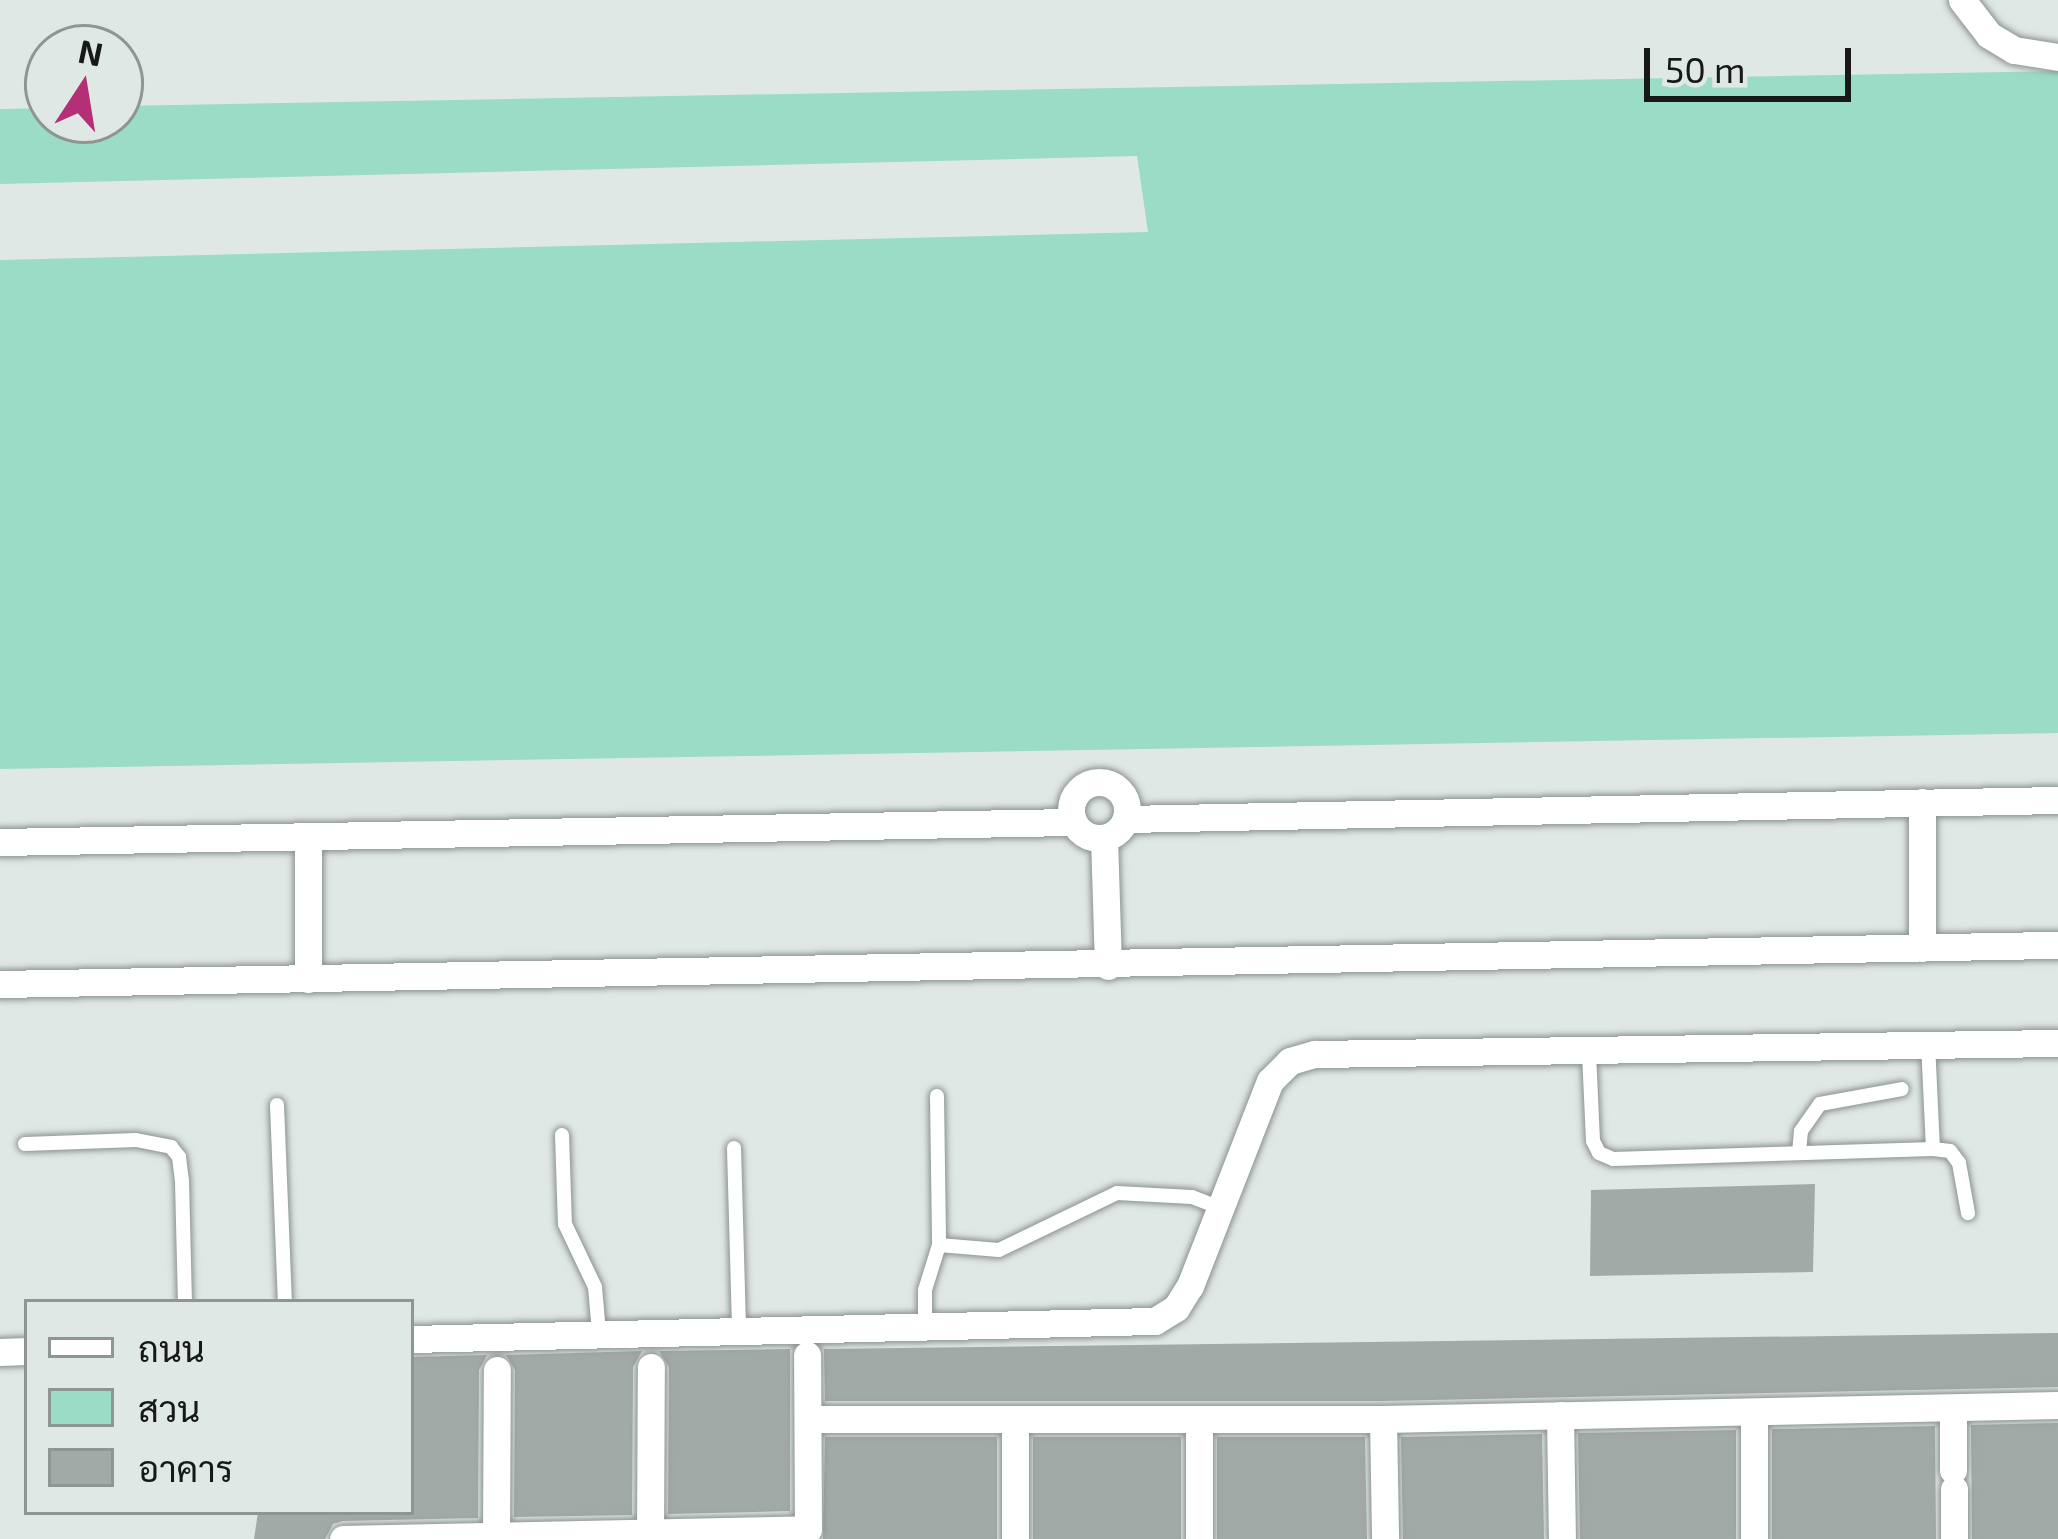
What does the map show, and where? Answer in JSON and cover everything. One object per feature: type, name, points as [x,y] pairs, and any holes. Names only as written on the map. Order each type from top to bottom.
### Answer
[{"type":"street","points":[[1962,0],[2001,42],[2043,57],[2058,57]]},
{"type":"street","points":[[1104,838],[1083,834],[1073,822],[1074,796],[1097,782],[1123,796],[1126,819]]},
{"type":"street","points":[[1104,838],[1126,819],[2058,800]]},
{"type":"street","points":[[1922,802],[1922,948]]},
{"type":"street","points":[[0,842],[1073,822]]},
{"type":"street","points":[[308,836],[308,979]]},
{"type":"street","points":[[1104,838],[1108,966]]},
{"type":"street","points":[[0,984],[2058,945]]},
{"type":"street","points":[[414,1340],[739,1328],[1155,1321],[1176,1308],[1190,1286],[1224,1209],[1270,1081],[1290,1061],[1315,1054],[2058,1042]]},
{"type":"street","points":[[344,1539],[808,1534],[807,1354]]},
{"type":"street","points":[[650,1534],[651,1366]]},
{"type":"street","points":[[496,1536],[497,1370]]},
{"type":"street","points":[[809,1419],[1383,1419],[2058,1405]]},
{"type":"street","points":[[1953,1408],[1954,1539]]},
{"type":"street","points":[[1754,1414],[1754,1539]]},
{"type":"street","points":[[1560,1415],[1562,1539]]},
{"type":"street","points":[[1015,1419],[1015,1539]]},
{"type":"street","points":[[1383,1419],[1385,1539]]},
{"type":"street","points":[[1199,1420],[1199,1539]]},
{"type":"lane","points":[[1928,1043],[1934,1149]]},
{"type":"lane","points":[[1589,1053],[1593,1141],[1599,1153],[1613,1159],[1950,1151],[1959,1162],[1967,1213]]},
{"type":"lane","points":[[1799,1153],[1801,1131],[1820,1104],[1902,1089]]},
{"type":"lane","points":[[925,1325],[925,1290],[939,1245],[937,1096]]},
{"type":"lane","points":[[277,1105],[285,1299]]},
{"type":"lane","points":[[562,1135],[565,1224],[595,1286],[599,1333]]},
{"type":"lane","points":[[25,1144],[136,1140],[172,1147],[179,1157],[182,1181],[185,1299]]},
{"type":"lane","points":[[734,1148],[739,1328]]},
{"type":"lane","points":[[939,1245],[999,1250],[1117,1193],[1192,1197],[1224,1209]]},
{"type":"green space","points":[[2058,71],[2058,733],[0,769],[0,260],[1148,232],[1137,156],[0,184],[0,109],[24,108],[24,144],[144,144],[144,106]]},
{"type":"building","points":[[1815,1184],[1813,1272],[1590,1276],[1591,1190]]},
{"type":"building","points":[[2058,1333],[2058,1387],[1383,1401],[825,1401],[824,1349]]},
{"type":"building","points":[[790,1349],[790,1511],[668,1514],[669,1367],[659,1351]]},
{"type":"building","points":[[642,1351],[633,1367],[632,1515],[514,1517],[515,1370],[506,1355]]},
{"type":"building","points":[[487,1355],[479,1370],[478,1518],[343,1521],[333,1524],[325,1539],[254,1539],[258,1515],[414,1515],[414,1357]]},
{"type":"building","points":[[2058,1423],[2058,1539],[1972,1539],[1971,1425]]},
{"type":"building","points":[[1935,1426],[1936,1539],[1772,1539],[1772,1429]]},
{"type":"building","points":[[1736,1430],[1736,1539],[1580,1539],[1578,1433]]},
{"type":"building","points":[[1542,1434],[1544,1539],[1403,1539],[1401,1437]]},
{"type":"building","points":[[825,1437],[997,1437],[997,1539],[823,1539]]},
{"type":"building","points":[[1033,1437],[1181,1437],[1181,1539],[1033,1539]]},
{"type":"building","points":[[1217,1437],[1365,1437],[1367,1539],[1217,1539]]}]
